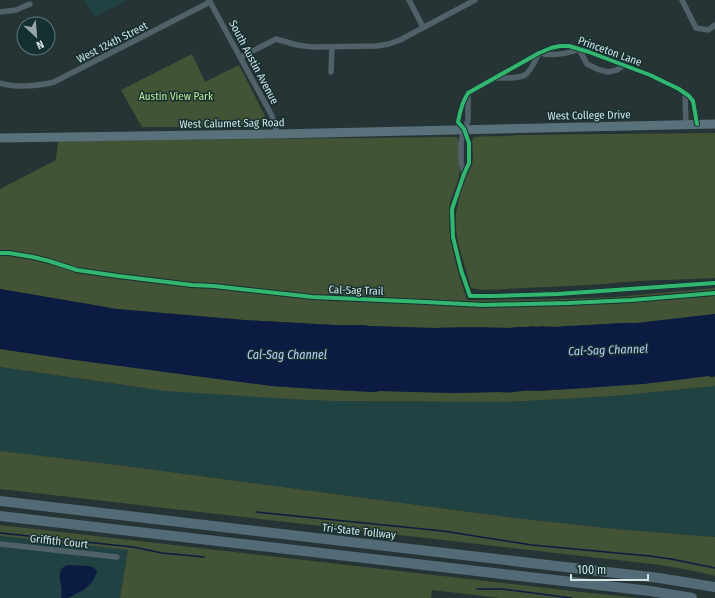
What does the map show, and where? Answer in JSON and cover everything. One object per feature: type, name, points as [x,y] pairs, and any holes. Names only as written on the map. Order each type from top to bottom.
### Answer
[{"type":"highway","name":"Tri-State Tollway","points":[[0,501],[659,578],[715,588]]},
{"type":"highway","points":[[0,516],[642,590],[692,598]]},
{"type":"main road","name":"West College Drive","points":[[464,130],[715,124]]},
{"type":"main road","name":"West Calumet Sag Road","points":[[0,138],[464,130]]},
{"type":"street","points":[[409,0],[423,27]]},
{"type":"street","points":[[241,57],[276,39],[297,45],[312,47],[377,46],[389,44],[400,40],[475,0]]},
{"type":"street","points":[[682,0],[696,28],[708,30],[715,25]]},
{"type":"street","name":"South Austin Avenue","points":[[210,1],[271,114],[277,134]]},
{"type":"street","name":"West 124th Street","points":[[0,83],[42,85],[54,82],[210,1]]},
{"type":"street","points":[[0,12],[16,10],[30,4]]},
{"type":"street","points":[[331,72],[332,47]]},
{"type":"street","name":"Princeton Lane","points":[[579,49],[587,64],[596,69],[608,72],[617,70],[624,66]]},
{"type":"street","name":"Princeton Lane","points":[[539,53],[547,55],[562,54],[579,49],[650,75],[690,96],[693,101],[697,124]]},
{"type":"street","points":[[495,78],[513,78],[525,75],[539,53]]},
{"type":"street","points":[[464,130],[458,122],[463,101],[468,93],[539,53]]},
{"type":"street","points":[[468,93],[468,121],[461,142],[464,174],[452,210],[453,237],[461,270],[470,296],[558,294],[715,283]]},
{"type":"street","points":[[685,94],[686,124]]},
{"type":"street","name":"Griffith Court","points":[[0,544],[117,557]]},
{"type":"shaded area","points":[[85,0],[128,0],[94,17]]},
{"type":"shaded area","points":[[0,367],[128,386],[334,401],[506,402],[615,396],[715,386],[715,537],[616,529],[515,518],[118,465],[0,451]]},
{"type":"shaded area","points":[[0,536],[128,550],[120,598],[0,598]]},
{"type":"green space","name":"Austin View Park","points":[[192,54],[205,82],[239,65],[265,116],[263,121],[254,124],[230,127],[142,127],[121,90]]},
{"type":"green space","points":[[715,133],[715,278],[484,290],[471,288],[458,243],[456,213],[466,177],[472,165],[472,140],[475,137],[518,135]]},
{"type":"green space","points":[[457,137],[460,152],[459,170],[458,180],[450,203],[449,222],[453,252],[467,300],[615,297],[715,288],[715,314],[637,323],[556,327],[435,328],[334,325],[244,320],[117,309],[0,289],[0,189],[56,160],[58,141]]},
{"type":"green space","points":[[0,349],[272,386],[374,392],[453,393],[537,391],[589,388],[708,376],[715,376],[715,386],[615,396],[506,402],[334,401],[290,399],[166,391],[0,367]]},
{"type":"green space","points":[[0,451],[118,465],[515,518],[616,529],[715,537],[715,576],[660,565],[0,489]]},
{"type":"green space","points":[[0,525],[638,598],[500,598],[432,590],[431,598],[120,598],[128,550],[0,536]]},
{"type":"water","name":"Cal-Sag Channel","points":[[0,289],[117,309],[244,320],[334,325],[435,328],[556,327],[637,323],[715,314],[715,376],[644,384],[509,392],[374,392],[272,386],[0,349]]},
{"type":"water","points":[[68,565],[93,567],[97,572],[93,581],[85,589],[68,598],[61,598],[62,593],[60,574],[63,567]]},
{"type":"waterway","points":[[256,512],[443,531],[532,545],[649,556],[715,568]]},
{"type":"waterway","points":[[0,533],[133,547],[162,553],[204,557]]},
{"type":"waterway","points":[[477,589],[502,589],[572,598]]},
{"type":"cycle path","points":[[697,124],[693,101],[689,96],[679,89],[650,75],[569,46],[551,48],[539,53],[468,93],[464,100],[460,110],[458,122],[464,129],[469,143],[469,163],[452,209],[453,237],[461,270],[470,296],[558,294],[715,283]]},
{"type":"cycle path","name":"Cal-Sag Trail","points":[[0,253],[33,257],[77,270],[118,276],[313,297],[483,305],[632,300],[715,293]]}]
